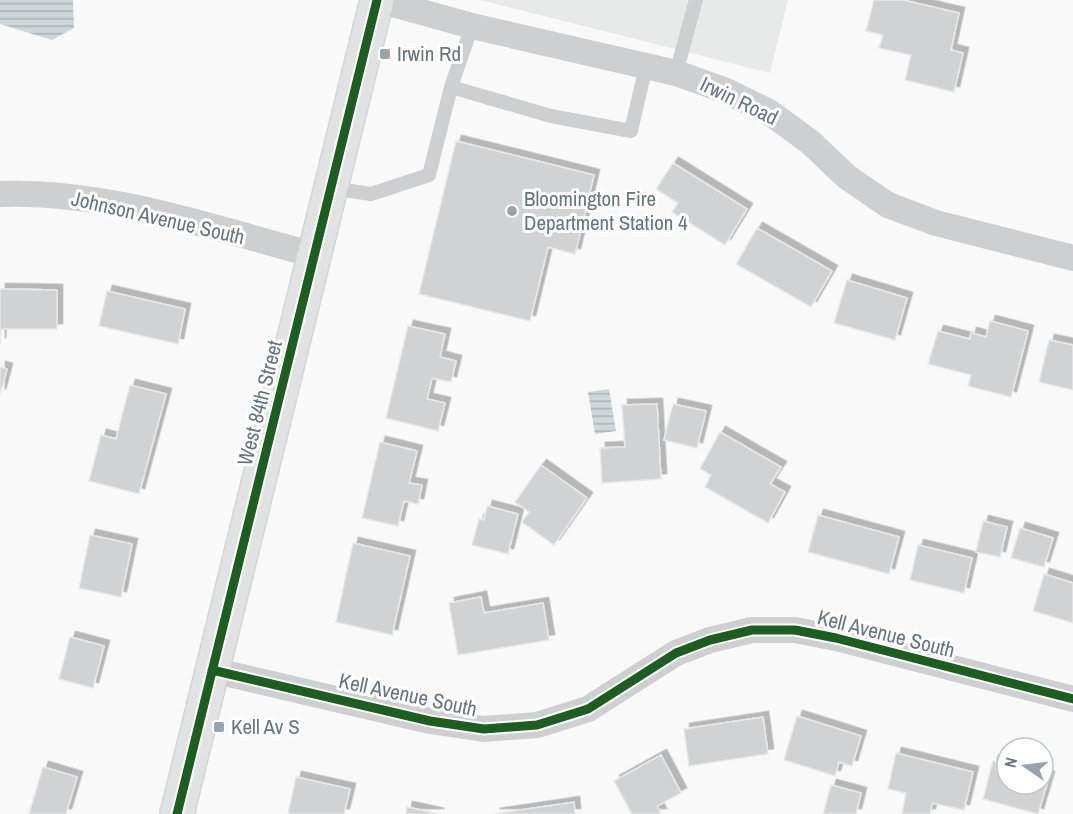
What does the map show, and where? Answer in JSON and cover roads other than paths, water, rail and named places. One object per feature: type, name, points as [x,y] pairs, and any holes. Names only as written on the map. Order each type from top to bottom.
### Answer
[{"type":"street","name":"Irwin Road","points":[[377,0],[472,26],[676,73],[724,90],[770,112],[810,142],[847,177],[888,206],[936,223],[1073,258]]},
{"type":"street","name":"West 84th Street","points":[[177,814],[377,0]]},
{"type":"street","name":"Johnson Avenue South","points":[[0,194],[79,197],[132,208],[315,255]]},
{"type":"street","name":"Kell Avenue South","points":[[212,670],[430,721],[484,729],[537,725],[588,709],[676,653],[710,640],[752,630],[795,630],[836,638],[1073,699]]},
{"type":"lane","points":[[676,73],[696,0]]},
{"type":"lane","points":[[332,188],[371,194],[429,175],[451,87],[472,26]]},
{"type":"lane","points":[[451,87],[552,116],[631,131],[646,66]]},
{"type":"place","name":"Irwin Rd","points":[[385,54]]},
{"type":"place","name":"Bloomington Fire Department Station 4","points":[[512,211]]},
{"type":"place","name":"Kell Av S","points":[[219,727]]}]
